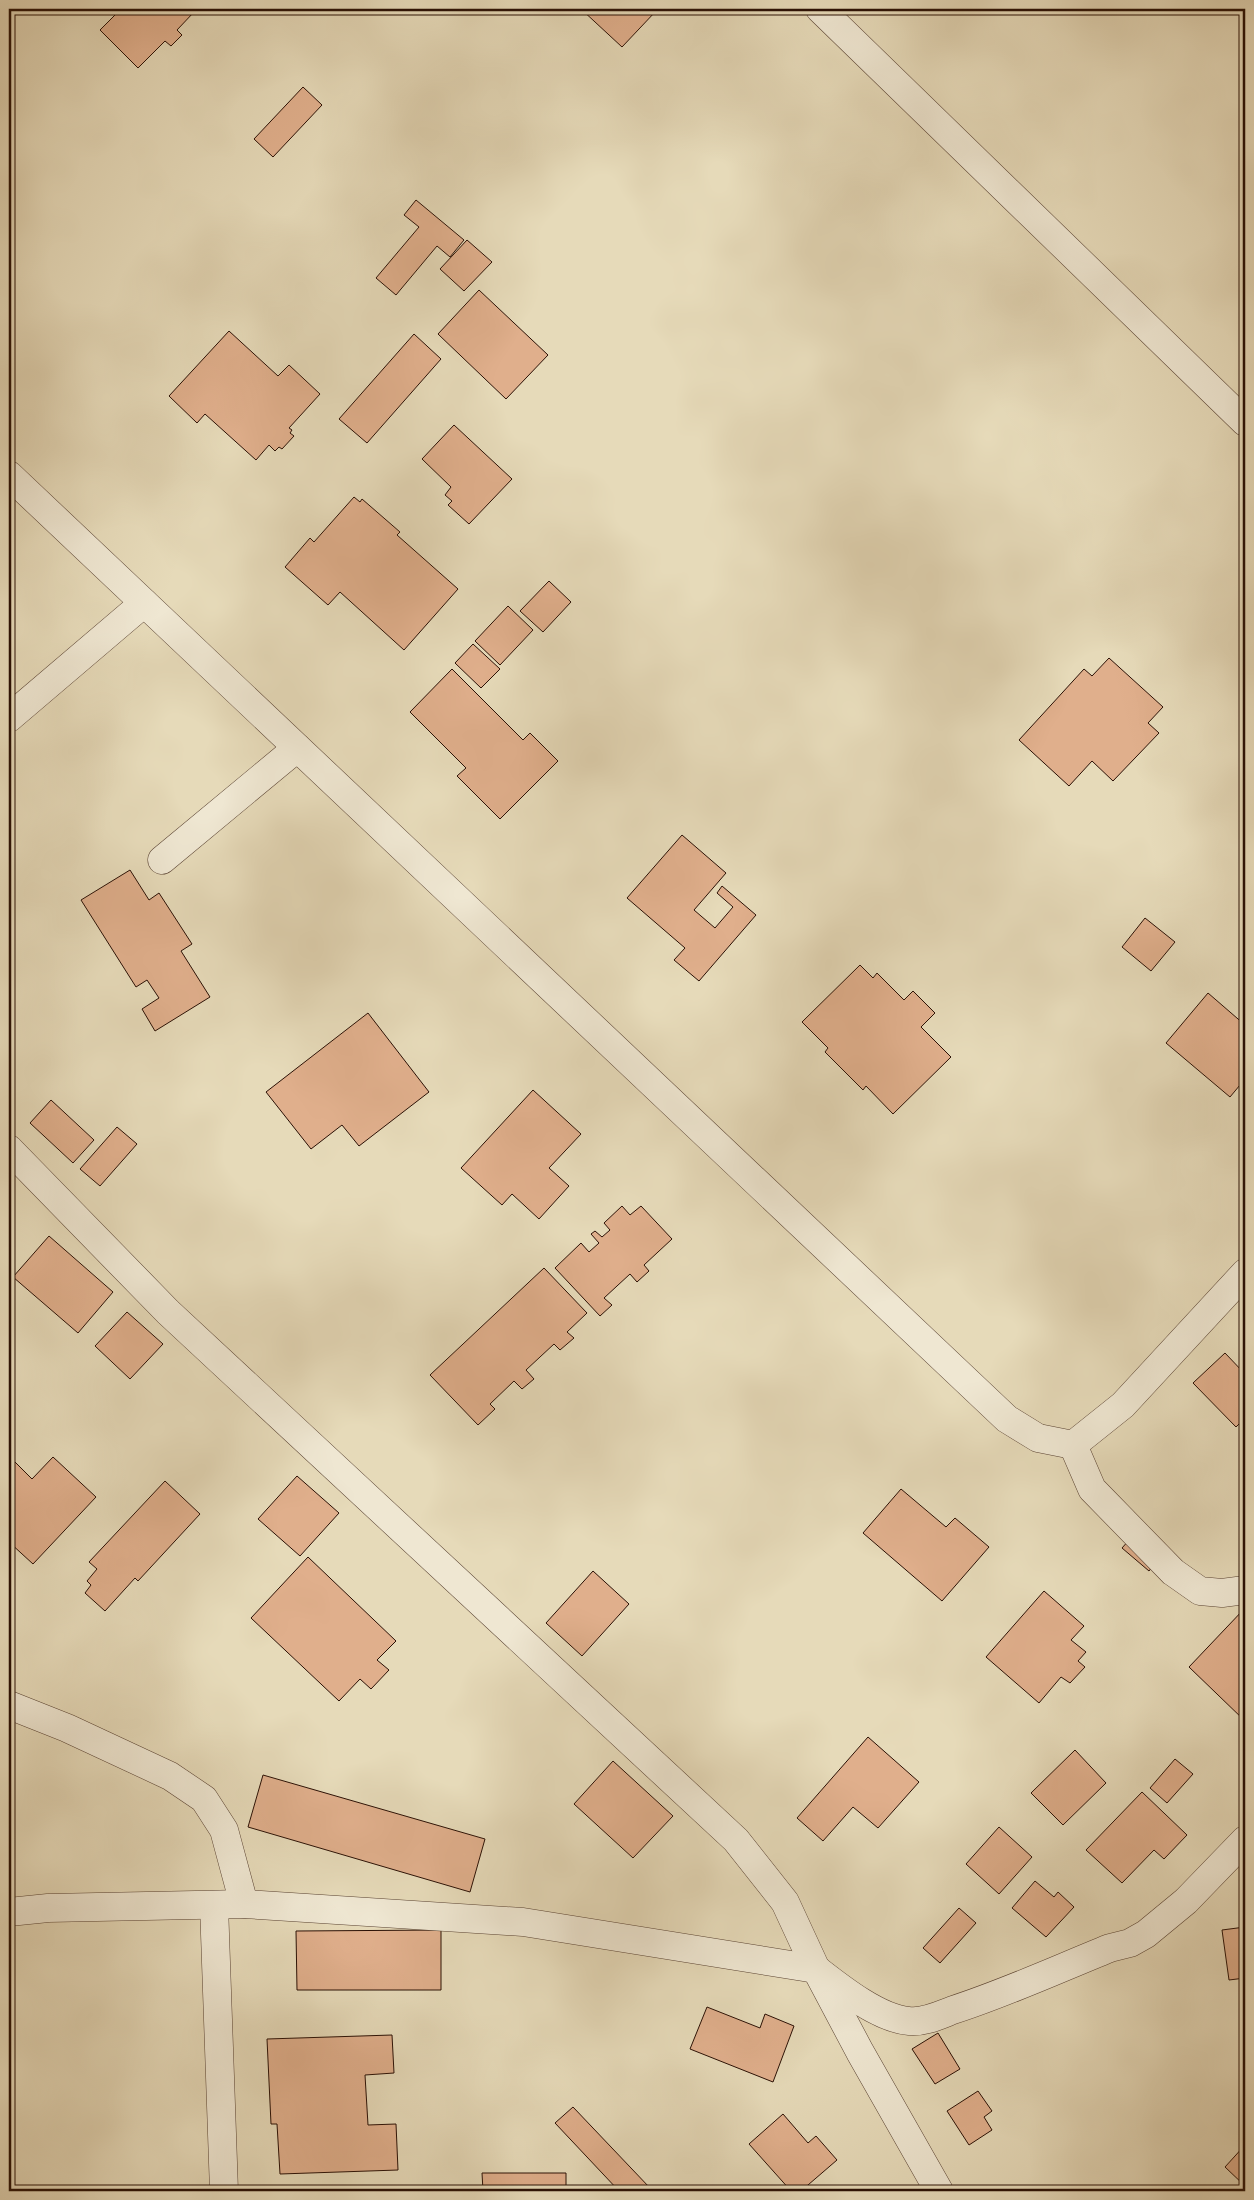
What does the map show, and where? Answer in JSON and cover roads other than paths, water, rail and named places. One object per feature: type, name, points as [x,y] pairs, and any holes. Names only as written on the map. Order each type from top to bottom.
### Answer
[{"type":"street","points":[[820,9],[1245,422]]},
{"type":"street","points":[[9,475],[1007,1419],[1038,1438],[1073,1445],[1124,1405],[1245,1273]]},
{"type":"street","points":[[9,718],[144,603]]},
{"type":"street","points":[[162,860],[297,748]]},
{"type":"street","points":[[9,1149],[168,1312],[736,1840],[785,1902],[816,1969],[860,2052],[939,2191]]},
{"type":"street","points":[[1073,1445],[1092,1489],[1173,1572],[1200,1591],[1222,1593],[1245,1590]]},
{"type":"street","points":[[9,1704],[67,1728],[170,1776],[204,1799],[224,1830],[244,1904]]},
{"type":"street","points":[[9,1912],[48,1908],[244,1904],[523,1922],[816,1969],[848,1994],[891,2017],[910,2022],[933,2017],[973,2004],[1110,1948],[1130,1943],[1186,1901],[1245,1840]]},
{"type":"street","points":[[214,1905],[224,2191]]}]
